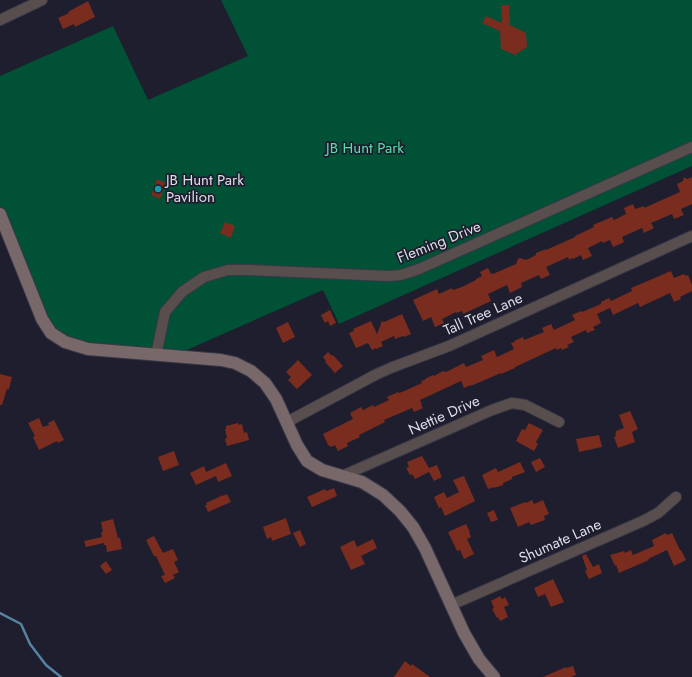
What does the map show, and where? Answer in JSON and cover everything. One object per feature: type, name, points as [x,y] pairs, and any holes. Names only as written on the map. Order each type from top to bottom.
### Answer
[{"type":"street","points":[[0,20],[42,0]]},
{"type":"street","name":"Fleming Drive","points":[[156,354],[165,312],[182,292],[204,277],[228,270],[388,276],[401,275],[419,269],[692,147]]},
{"type":"street","points":[[0,214],[42,319],[51,333],[65,342],[88,349],[221,360],[235,363],[251,371],[265,383],[276,399],[297,445],[307,461],[322,470],[362,482],[383,495],[400,511],[413,527],[425,548],[464,633],[480,659],[494,677]]},
{"type":"street","name":"Tall Tree Lane","points":[[287,422],[377,374],[449,346],[692,236]]},
{"type":"street","name":"Nettie Drive","points":[[342,476],[492,410],[512,403],[525,404],[559,422]]},
{"type":"street","name":"Shumate Lane","points":[[451,605],[642,521],[658,513],[676,497]]},
{"type":"green space","name":"JB Hunt Park","points":[[221,0],[692,0],[692,166],[339,324],[323,290],[173,356],[88,349],[51,333],[0,214],[0,76],[113,26],[148,100],[248,56]]},
{"type":"building","points":[[88,1],[95,17],[75,27],[74,24],[63,29],[58,18]]},
{"type":"building","points":[[501,5],[509,5],[510,25],[526,33],[527,47],[515,55],[501,49],[500,31],[482,23],[486,16],[502,23]]},
{"type":"building","points":[[684,177],[687,179],[692,177],[692,204],[681,209],[684,215],[674,219],[672,214],[651,223],[654,228],[644,233],[642,228],[622,237],[624,242],[613,247],[610,240],[603,243],[602,241],[588,248],[592,256],[583,260],[581,255],[569,260],[568,257],[546,267],[550,275],[541,279],[539,275],[521,283],[522,287],[510,293],[507,285],[488,294],[491,301],[463,314],[462,311],[456,312],[442,319],[444,323],[435,327],[431,317],[423,321],[413,300],[437,289],[439,294],[452,288],[453,290],[462,287],[482,276],[480,272],[488,268],[491,274],[493,274],[516,264],[520,258],[526,260],[536,255],[536,253],[575,237],[594,227],[593,225],[612,217],[614,220],[626,214],[624,208],[633,204],[635,209],[644,206],[644,208],[680,192],[677,184],[683,181]]},
{"type":"building","name":"JB Hunt Park Pavilion","points":[[157,179],[166,183],[160,199],[151,195]]},
{"type":"building","points":[[225,222],[235,226],[231,238],[220,233]]},
{"type":"building","points":[[671,271],[674,278],[684,274],[686,276],[688,275],[692,285],[692,291],[680,297],[681,299],[674,302],[670,293],[640,307],[638,303],[613,315],[610,308],[597,314],[601,323],[593,327],[595,330],[587,333],[586,330],[571,337],[574,342],[567,345],[569,347],[562,350],[561,348],[557,350],[556,348],[515,368],[471,386],[464,388],[461,381],[420,400],[423,408],[414,412],[412,408],[384,420],[385,422],[359,435],[360,437],[347,443],[348,446],[338,451],[335,445],[331,447],[328,445],[323,434],[353,419],[350,413],[361,407],[363,410],[373,405],[374,407],[389,400],[387,397],[422,383],[421,381],[433,375],[434,376],[443,371],[446,372],[464,363],[466,367],[483,360],[481,356],[494,350],[497,357],[514,349],[511,343],[515,342],[514,341],[523,337],[524,340],[544,332],[542,328],[551,324],[554,330],[575,320],[572,315],[601,304],[601,302],[609,298],[611,301],[632,291],[631,288]]},
{"type":"building","points":[[330,310],[336,323],[330,326],[328,321],[325,323],[321,315]]},
{"type":"building","points":[[402,314],[411,334],[395,339],[394,336],[381,342],[383,346],[376,349],[372,350],[368,343],[356,348],[349,333],[354,331],[353,329],[371,321],[377,334],[382,321],[384,322]]},
{"type":"building","points":[[288,322],[295,337],[283,343],[276,328]]},
{"type":"building","points":[[328,352],[332,356],[333,355],[343,366],[335,373],[325,362],[326,361],[323,357]]},
{"type":"building","points":[[298,360],[312,375],[297,389],[288,380],[291,377],[286,372]]},
{"type":"building","points":[[0,374],[12,377],[9,389],[7,389],[2,405],[0,405]]},
{"type":"building","points":[[630,411],[638,429],[632,432],[635,442],[618,448],[614,437],[616,436],[616,431],[624,428],[619,415]]},
{"type":"building","points":[[39,418],[43,427],[49,425],[48,423],[54,420],[64,440],[58,443],[57,441],[39,450],[33,437],[35,436],[28,423]]},
{"type":"building","points":[[238,423],[239,425],[242,424],[244,433],[247,432],[249,440],[227,446],[225,439],[227,438],[225,429],[226,426]]},
{"type":"building","points":[[529,423],[543,430],[536,442],[538,444],[534,451],[516,441],[522,429],[525,430]]},
{"type":"building","points":[[599,435],[602,447],[579,452],[576,439]]},
{"type":"building","points":[[174,451],[179,465],[163,471],[158,457]]},
{"type":"building","points":[[422,456],[429,468],[437,465],[442,477],[434,481],[429,472],[415,479],[412,474],[410,475],[406,468],[409,467],[407,462]]},
{"type":"building","points":[[540,458],[545,467],[536,472],[531,462]]},
{"type":"building","points":[[520,462],[525,472],[512,477],[512,479],[503,483],[503,485],[488,489],[482,475],[496,468],[498,472]]},
{"type":"building","points":[[226,463],[232,476],[218,482],[216,476],[196,485],[190,473],[204,466],[206,472]]},
{"type":"building","points":[[464,476],[475,501],[445,516],[434,497],[444,492],[447,498],[459,492],[453,480]]},
{"type":"building","points":[[334,488],[337,496],[312,507],[307,497],[325,489],[326,491]]},
{"type":"building","points":[[227,494],[231,502],[208,512],[205,505],[207,505],[206,503]]},
{"type":"building","points":[[532,500],[534,504],[543,500],[549,514],[544,516],[545,520],[531,525],[529,522],[518,527],[510,508]]},
{"type":"building","points":[[494,510],[498,520],[491,522],[487,513]]},
{"type":"building","points":[[286,518],[291,534],[272,541],[271,537],[267,539],[263,527]]},
{"type":"building","points":[[113,519],[118,538],[120,538],[122,549],[107,552],[106,545],[104,545],[104,543],[86,547],[84,541],[102,537],[101,532],[103,532],[101,522]]},
{"type":"building","points":[[466,524],[471,537],[467,539],[474,554],[464,559],[460,550],[457,551],[448,532]]},
{"type":"building","points":[[300,530],[306,544],[300,547],[293,533]]},
{"type":"building","points":[[666,533],[667,535],[672,533],[686,560],[674,566],[667,550],[648,559],[649,560],[619,573],[610,555],[624,551],[625,553],[631,550],[633,555],[654,546],[652,540]]},
{"type":"building","points":[[154,536],[163,553],[173,549],[178,560],[174,562],[179,572],[173,575],[175,578],[165,583],[161,576],[165,575],[146,540]]},
{"type":"building","points":[[373,539],[377,548],[361,556],[365,564],[351,570],[340,547],[354,540],[357,547]]},
{"type":"building","points":[[586,554],[593,567],[599,564],[602,573],[589,579],[585,571],[587,570],[582,556]]},
{"type":"building","points":[[106,561],[112,570],[106,574],[100,566]]},
{"type":"building","points":[[553,579],[564,602],[551,607],[545,594],[538,597],[534,588]]},
{"type":"building","points":[[500,596],[502,599],[505,597],[509,605],[504,607],[508,617],[500,621],[492,609],[494,608],[491,601]]},
{"type":"building","points":[[405,661],[411,666],[412,664],[430,677],[394,677]]},
{"type":"building","points":[[573,666],[576,675],[571,677],[543,677],[566,667]]},
{"type":"waterway","points":[[0,613],[21,624],[30,644],[46,665],[61,677]]},
{"type":"place","name":"JB Hunt Park Pavilion","points":[[158,189]]}]
